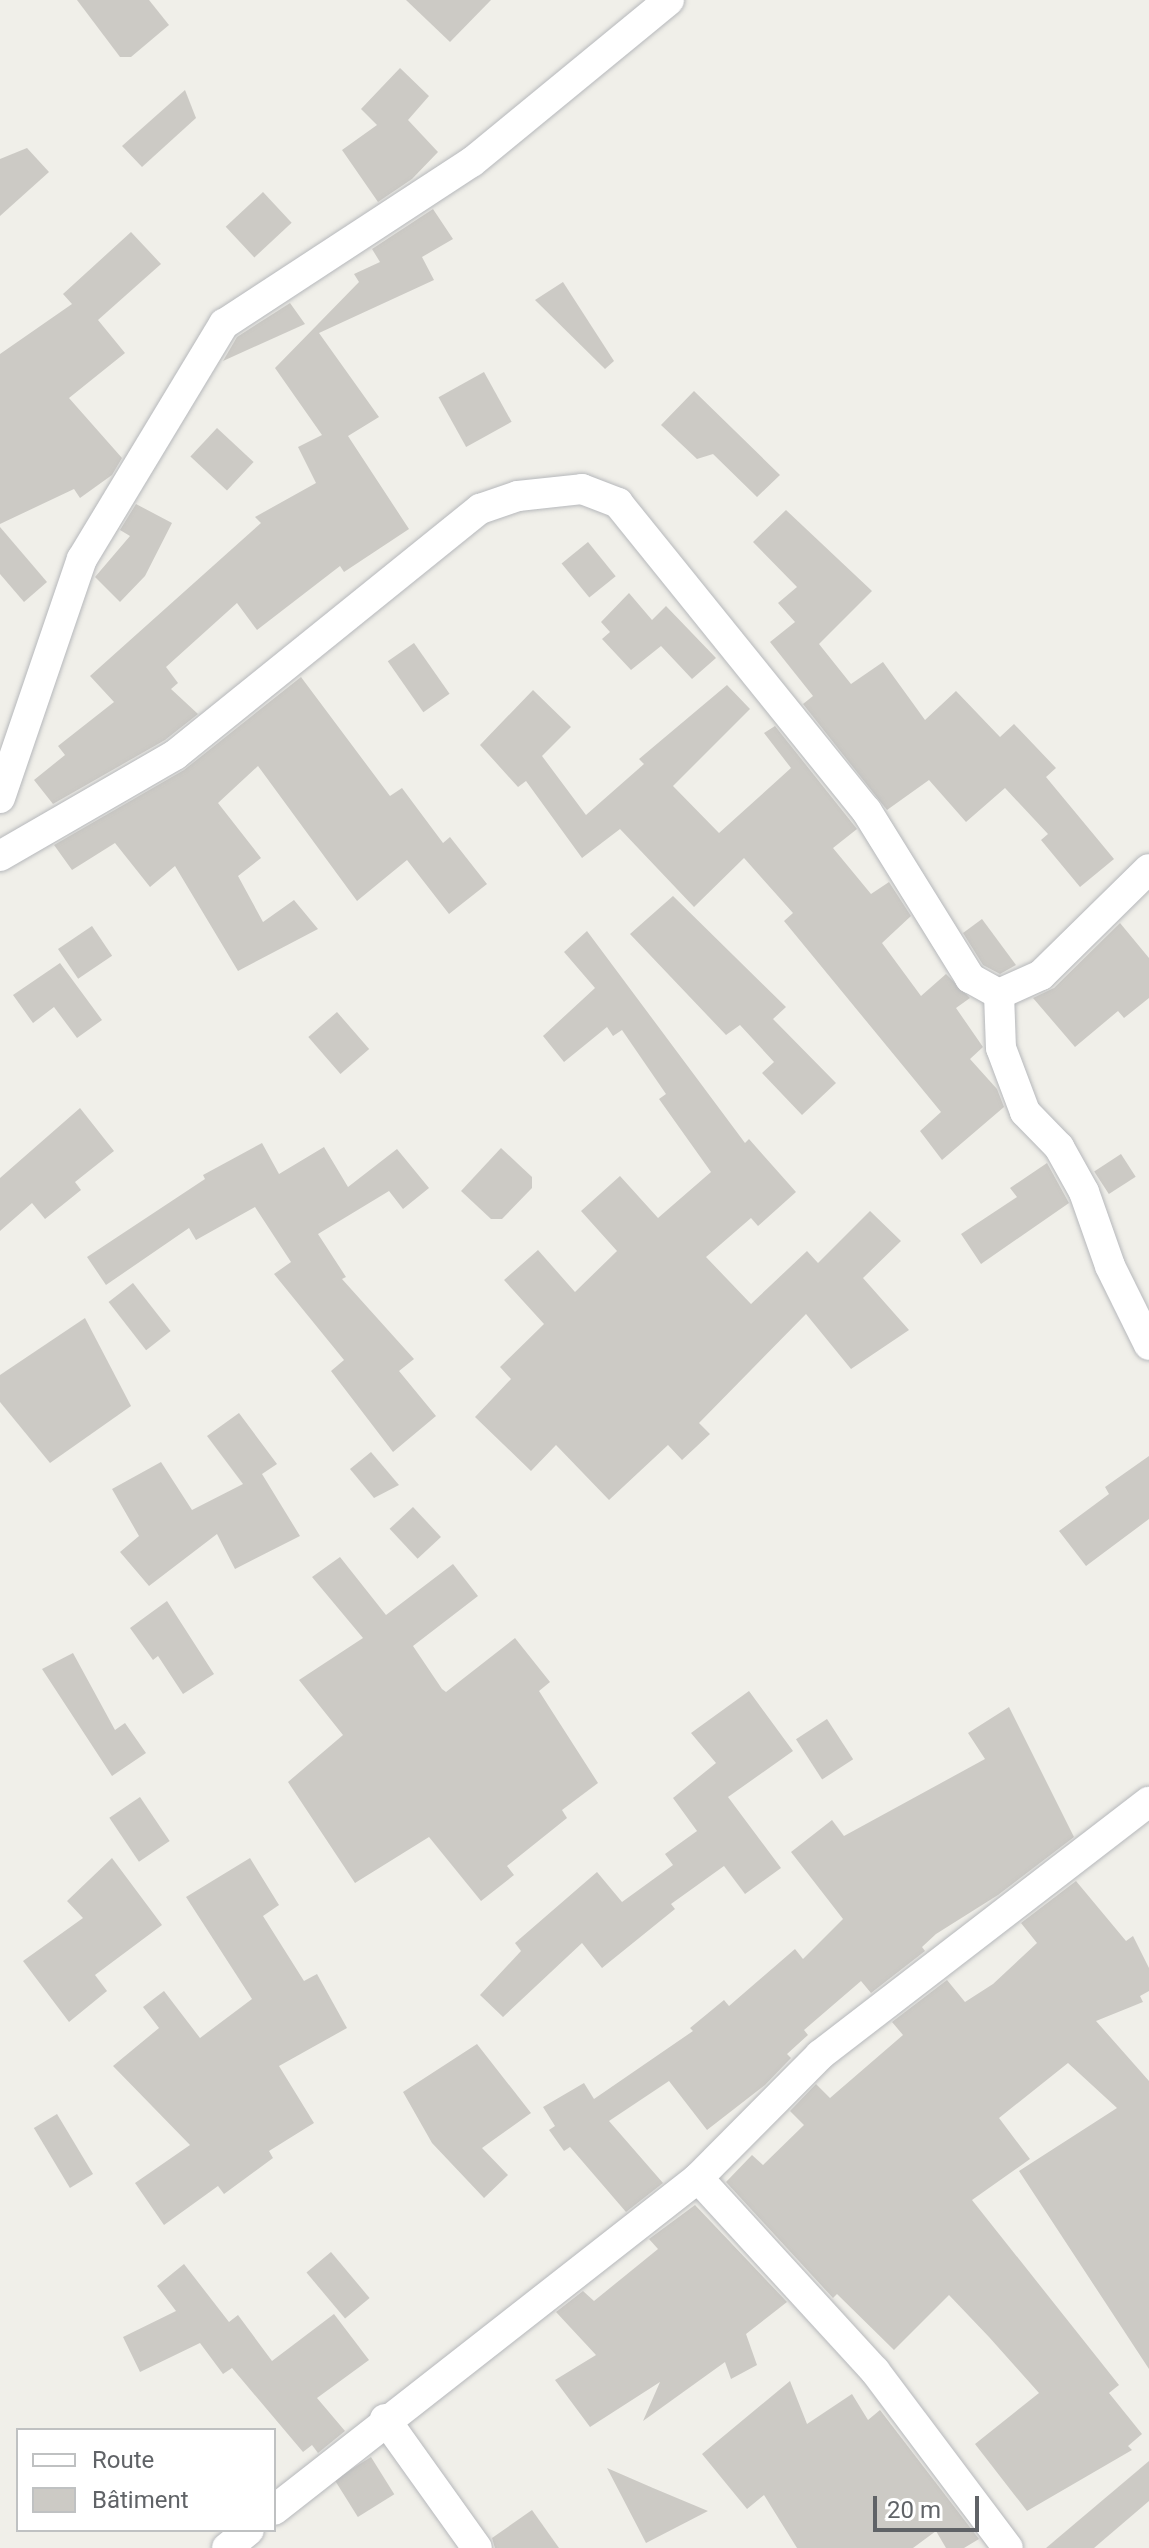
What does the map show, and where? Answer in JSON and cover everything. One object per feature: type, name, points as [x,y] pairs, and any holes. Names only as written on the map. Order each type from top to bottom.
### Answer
[{"type":"street","points":[[0,798],[82,559],[224,324],[472,162],[669,0]]},
{"type":"street","points":[[0,856],[175,755],[480,509],[518,496],[582,489],[618,503],[866,810],[970,978],[999,994]]},
{"type":"street","points":[[999,994],[1041,975],[1149,869]]},
{"type":"street","points":[[999,994],[1001,1048],[1025,1112],[1059,1147],[1084,1192],[1110,1266],[1149,1345]]},
{"type":"street","points":[[276,2508],[385,2419],[698,2178],[820,2055],[1149,1802]]},
{"type":"street","points":[[698,2178],[875,2371],[1008,2548]]},
{"type":"street","points":[[385,2419],[477,2548]]},
{"type":"street","points":[[227,2548],[247,2532]]},
{"type":"building","points":[[77,0],[149,0],[169,25],[131,57],[120,57]]},
{"type":"building","points":[[406,0],[491,0],[450,42]]},
{"type":"building","points":[[400,68],[429,96],[408,120],[438,152],[412,179],[378,202],[342,150],[377,125],[361,109]]},
{"type":"building","points":[[185,90],[196,118],[142,167],[122,146]]},
{"type":"building","points":[[27,148],[49,172],[0,216],[0,159]]},
{"type":"building","points":[[263,192],[292,223],[254,257],[226,227]]},
{"type":"building","points":[[433,209],[453,239],[422,257],[434,280],[319,333],[379,417],[348,436],[409,529],[344,572],[340,566],[257,630],[237,603],[166,667],[178,683],[171,689],[198,714],[165,740],[53,804],[34,780],[65,755],[58,746],[114,702],[90,676],[261,523],[255,517],[316,483],[298,447],[322,435],[275,368],[359,282],[354,274],[380,262],[372,249]]},
{"type":"building","points":[[131,232],[161,264],[98,320],[125,353],[69,398],[122,458],[112,475],[80,498],[74,489],[0,524],[0,354],[72,304],[63,294]]},
{"type":"building","points":[[563,282],[614,361],[605,369],[535,300]]},
{"type":"building","points":[[290,303],[305,324],[223,361],[237,337]]},
{"type":"building","points":[[484,372],[512,422],[466,447],[439,397]]},
{"type":"building","points":[[694,391],[780,475],[757,497],[713,454],[697,459],[661,425]]},
{"type":"building","points":[[217,428],[254,462],[227,491],[190,457]]},
{"type":"building","points":[[136,504],[172,523],[145,576],[120,602],[95,577],[130,536],[120,530]]},
{"type":"building","points":[[786,510],[872,591],[819,644],[851,684],[883,662],[925,720],[956,691],[1000,737],[1014,724],[1056,768],[1046,777],[1114,859],[1080,887],[1041,840],[1048,834],[1005,788],[966,822],[929,780],[887,810],[803,704],[813,696],[770,642],[795,622],[778,603],[797,587],[753,542]]},
{"type":"building","points":[[0,527],[47,582],[24,602],[0,574]]},
{"type":"building","points":[[588,542],[616,576],[589,598],[562,563]]},
{"type":"building","points":[[629,593],[652,620],[666,606],[716,658],[692,679],[661,646],[631,670],[602,639],[610,632],[601,622]]},
{"type":"building","points":[[414,643],[450,694],[423,712],[388,661]]},
{"type":"building","points":[[301,677],[390,796],[402,788],[443,843],[450,837],[487,884],[449,914],[407,860],[357,901],[258,766],[218,803],[261,858],[238,876],[263,922],[294,900],[318,929],[238,971],[175,866],[150,887],[115,843],[72,870],[54,845],[184,770]]},
{"type":"building","points":[[727,685],[750,709],[673,786],[719,833],[791,768],[764,733],[775,726],[857,829],[833,848],[871,894],[889,882],[911,916],[882,943],[921,996],[946,974],[970,998],[956,1008],[983,1047],[970,1059],[997,1089],[1004,1107],[942,1160],[920,1131],[941,1112],[784,921],[793,913],[744,858],[694,907],[620,829],[582,858],[526,781],[518,787],[480,745],[533,690],[571,727],[542,756],[586,815],[644,764],[639,759]]},
{"type":"building","points":[[673,896],[786,1007],[773,1019],[836,1083],[802,1115],[762,1073],[774,1062],[740,1025],[726,1035],[630,934]]},
{"type":"building","points":[[982,919],[1016,965],[1000,974],[983,965],[963,933]]},
{"type":"building","points":[[1120,923],[1149,958],[1149,998],[1124,1018],[1118,1011],[1075,1047],[1033,998],[1054,988]]},
{"type":"building","points":[[92,926],[112,956],[78,979],[58,949]]},
{"type":"building","points":[[587,931],[745,1143],[749,1139],[796,1192],[758,1226],[751,1218],[706,1257],[751,1304],[807,1251],[818,1263],[870,1211],[901,1241],[863,1278],[909,1330],[851,1369],[806,1314],[699,1423],[710,1434],[682,1460],[668,1445],[609,1500],[556,1445],[531,1471],[475,1417],[511,1379],[500,1367],[544,1324],[504,1280],[538,1250],[575,1292],[617,1251],[581,1211],[620,1176],[658,1218],[711,1172],[659,1099],[666,1094],[622,1030],[613,1036],[607,1027],[564,1062],[543,1036],[595,988],[564,952]]},
{"type":"building","points":[[60,963],[102,1020],[77,1038],[54,1007],[33,1023],[13,995]]},
{"type":"building","points":[[337,1012],[369,1049],[340,1074],[308,1037]]},
{"type":"building","points":[[80,1108],[114,1151],[75,1182],[81,1190],[45,1219],[32,1203],[0,1231],[0,1178]]},
{"type":"building","points":[[262,1143],[279,1174],[324,1147],[348,1187],[397,1149],[429,1188],[403,1209],[389,1191],[318,1234],[346,1277],[342,1279],[414,1359],[399,1371],[436,1416],[393,1452],[331,1371],[344,1360],[274,1274],[291,1262],[255,1207],[196,1240],[189,1228],[106,1285],[87,1257],[205,1179],[203,1175]]},
{"type":"building","points":[[501,1148],[532,1177],[532,1188],[502,1219],[491,1219],[461,1191]]},
{"type":"building","points":[[1121,1154],[1136,1177],[1109,1194],[1094,1171]]},
{"type":"building","points":[[1047,1163],[1069,1203],[981,1264],[961,1234],[1017,1197],[1010,1188]]},
{"type":"building","points":[[133,1283],[171,1331],[146,1350],[109,1302]]},
{"type":"building","points":[[85,1318],[131,1406],[50,1463],[0,1402],[0,1375]]},
{"type":"building","points":[[239,1413],[277,1464],[262,1474],[300,1536],[235,1569],[217,1534],[149,1586],[120,1552],[139,1536],[112,1489],[161,1462],[192,1510],[243,1484],[207,1436]]},
{"type":"building","points":[[371,1452],[399,1485],[374,1498],[350,1469]]},
{"type":"building","points":[[1149,1456],[1149,1519],[1086,1566],[1059,1531],[1109,1494],[1105,1487]]},
{"type":"building","points":[[413,1507],[441,1537],[418,1559],[390,1529]]},
{"type":"building","points":[[340,1557],[386,1615],[453,1564],[478,1596],[413,1646],[446,1692],[515,1638],[550,1682],[539,1691],[598,1783],[562,1810],[567,1818],[507,1866],[514,1875],[481,1901],[429,1837],[355,1883],[288,1782],[343,1735],[299,1680],[363,1638],[312,1577]]},
{"type":"building","points":[[167,1601],[214,1674],[183,1694],[158,1656],[153,1660],[130,1628]]},
{"type":"building","points":[[73,1653],[115,1730],[125,1723],[146,1753],[112,1776],[42,1669]]},
{"type":"building","points":[[749,1691],[793,1751],[728,1797],[781,1868],[745,1894],[724,1866],[671,1904],[675,1909],[602,1968],[582,1943],[503,2017],[480,1995],[521,1951],[515,1943],[597,1872],[622,1902],[673,1865],[665,1854],[697,1831],[673,1798],[716,1763],[691,1733]]},
{"type":"building","points":[[1009,1707],[1074,1837],[998,1895],[936,1934],[922,1947],[925,1951],[871,1993],[861,1981],[804,2030],[808,2035],[787,2054],[791,2058],[765,2085],[707,2130],[669,2081],[609,2121],[663,2183],[626,2212],[570,2147],[564,2151],[549,2130],[555,2126],[543,2107],[584,2083],[594,2099],[693,2031],[690,2028],[724,2000],[729,2006],[795,1949],[803,1959],[843,1919],[791,1852],[832,1820],[844,1836],[985,1759],[968,1733]]},
{"type":"building","points":[[827,1719],[853,1759],[822,1779],[796,1739]]},
{"type":"building","points":[[140,1797],[170,1841],[139,1862],[109,1818]]},
{"type":"building","points":[[112,1858],[162,1925],[95,1975],[107,1991],[69,2022],[23,1961],[83,1918],[67,1901]]},
{"type":"building","points":[[250,1858],[279,1905],[263,1916],[304,1981],[317,1974],[347,2028],[279,2066],[314,2123],[269,2151],[273,2158],[224,2194],[218,2186],[164,2225],[135,2183],[190,2145],[113,2066],[159,2028],[143,2007],[164,1991],[200,2038],[252,1999],[186,1897]]},
{"type":"building","points":[[1076,1881],[1126,1941],[1133,1936],[1149,1968],[1149,1991],[1140,1996],[1143,2002],[1096,2021],[1149,2081],[1149,2369],[1019,2171],[1117,2108],[1068,2063],[999,2118],[1030,2159],[972,2200],[1119,2385],[1109,2393],[1142,2434],[1128,2446],[1132,2450],[1027,2511],[975,2444],[1039,2393],[989,2337],[949,2295],[894,2350],[837,2294],[833,2298],[726,2182],[752,2155],[763,2165],[804,2125],[790,2111],[816,2084],[830,2098],[903,2035],[892,2022],[947,1980],[965,2002],[993,1984],[1037,1943],[1021,1923]]},
{"type":"building","points":[[477,2044],[531,2113],[482,2148],[508,2175],[484,2198],[432,2143],[403,2092]]},
{"type":"building","points":[[57,2114],[93,2174],[70,2188],[34,2128]]},
{"type":"building","points":[[695,2205],[787,2302],[746,2334],[757,2365],[731,2379],[725,2362],[643,2421],[660,2382],[590,2427],[555,2380],[596,2355],[556,2312],[583,2291],[594,2301],[658,2249],[649,2239]]},
{"type":"building","points":[[331,2252],[370,2298],[345,2319],[306,2273]]},
{"type":"building","points":[[184,2264],[229,2322],[238,2315],[272,2361],[334,2314],[369,2360],[317,2398],[345,2431],[318,2453],[312,2445],[303,2452],[232,2368],[223,2374],[200,2343],[140,2372],[123,2337],[176,2311],[157,2286]]},
{"type":"building","points":[[790,2381],[807,2424],[852,2394],[868,2420],[880,2410],[979,2539],[964,2548],[946,2548],[936,2531],[913,2548],[797,2548],[764,2495],[747,2509],[702,2454]]},
{"type":"building","points":[[371,2457],[394,2494],[358,2517],[335,2480]]},
{"type":"building","points":[[1149,2461],[1149,2501],[1094,2548],[1046,2548]]},
{"type":"building","points":[[607,2468],[653,2488],[708,2511],[646,2543]]},
{"type":"building","points":[[532,2510],[559,2548],[495,2548],[492,2538]]}]
